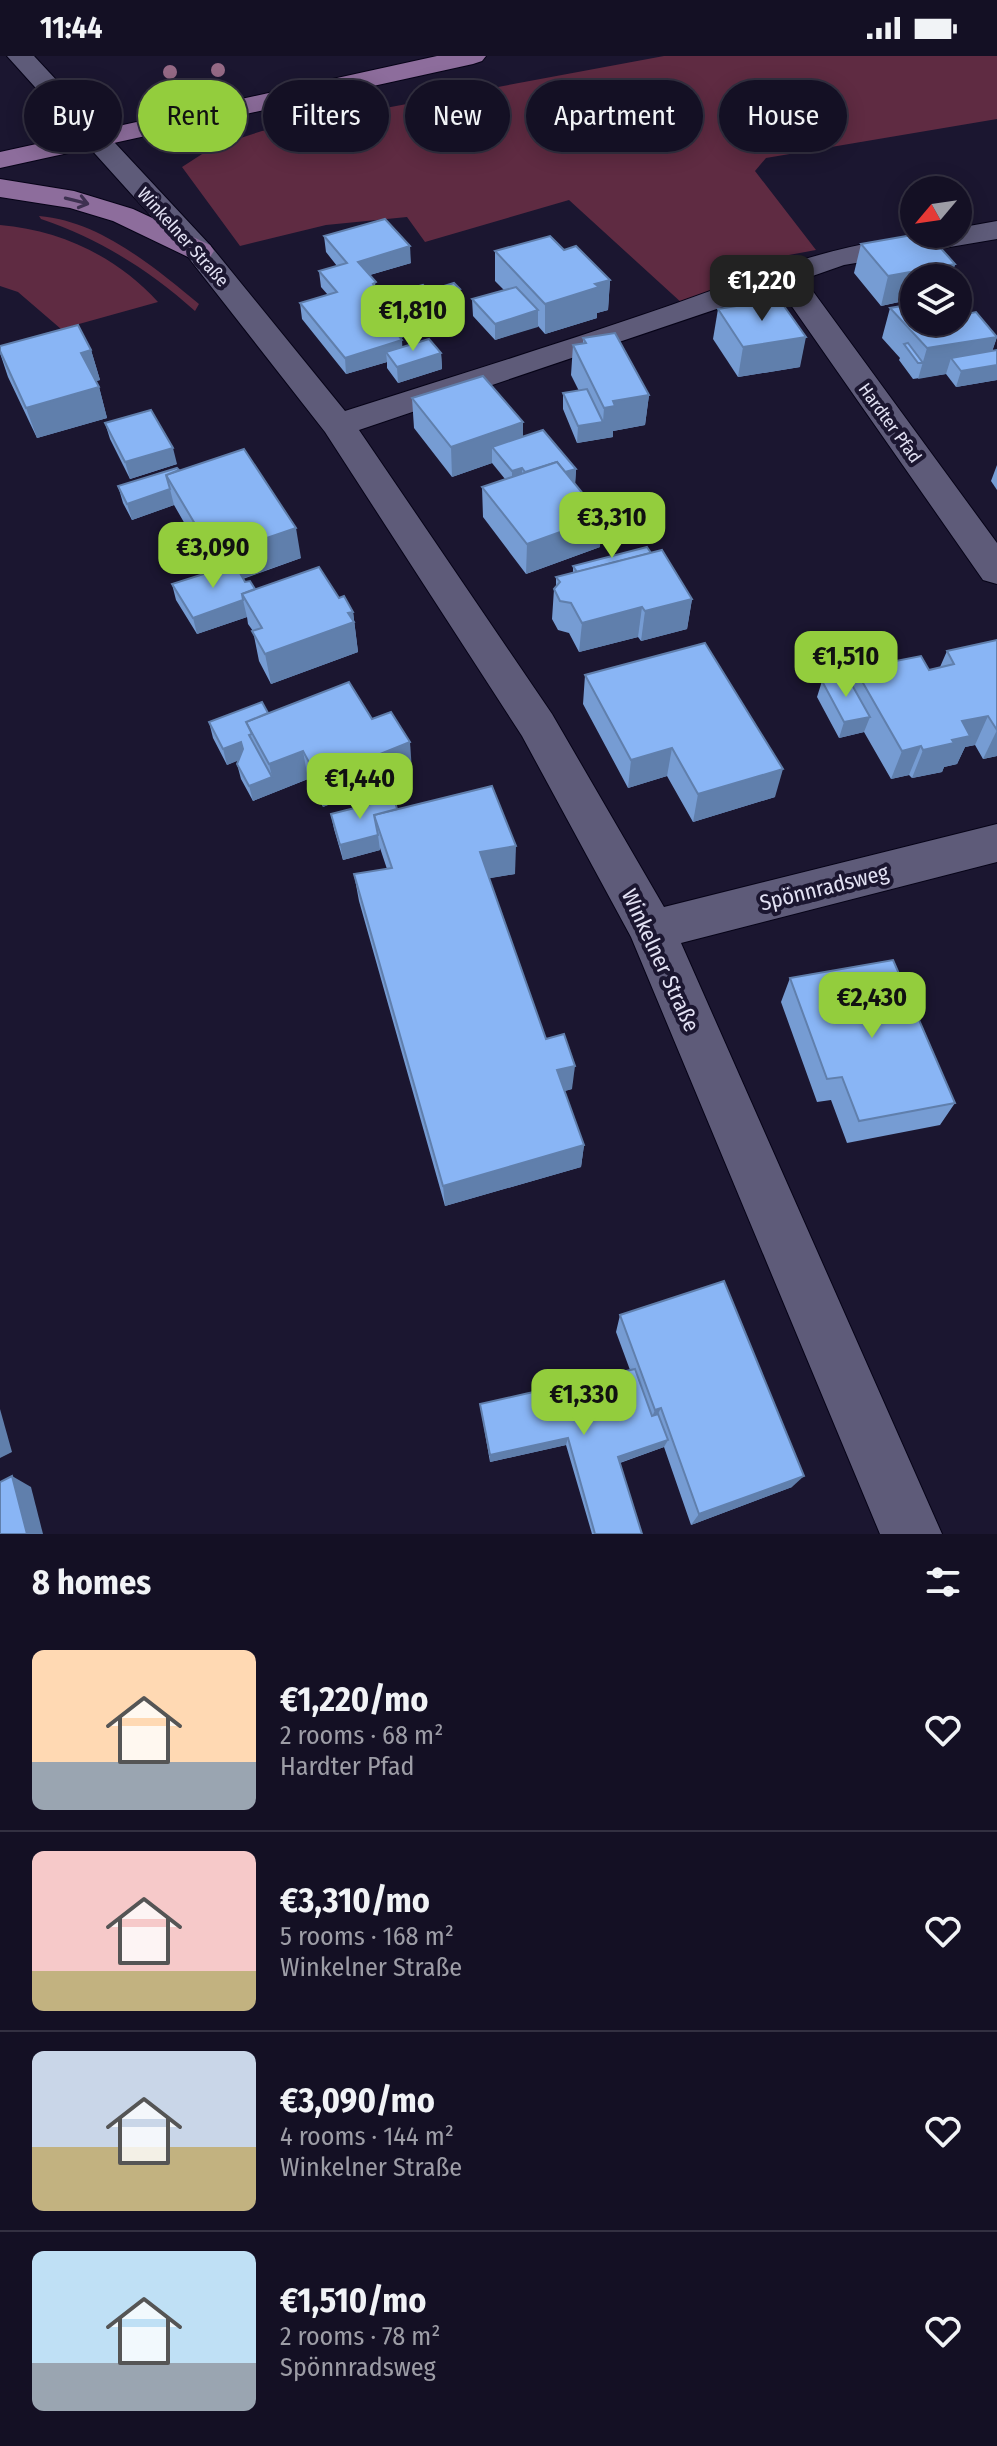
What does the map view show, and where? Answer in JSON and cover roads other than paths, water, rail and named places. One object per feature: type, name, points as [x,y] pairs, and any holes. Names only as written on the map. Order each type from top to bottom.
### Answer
[{"type":"main road","points":[[122,131],[473,56]]},
{"type":"main road","points":[[0,160],[32,152]]},
{"type":"main road","points":[[0,188],[74,200],[111,211],[199,251]]},
{"type":"street","name":"Winkelner Straße","points":[[20,56],[42,80]]},
{"type":"street","name":"Winkelner Straße","points":[[107,152],[199,251],[338,425],[537,725],[652,930],[911,1534]]},
{"type":"street","points":[[338,425],[650,323],[838,257],[997,230]]},
{"type":"street","name":"Hardter Pfad","points":[[784,274],[997,571]]},
{"type":"street","name":"Spönnradsweg","points":[[652,930],[997,843]]}]
